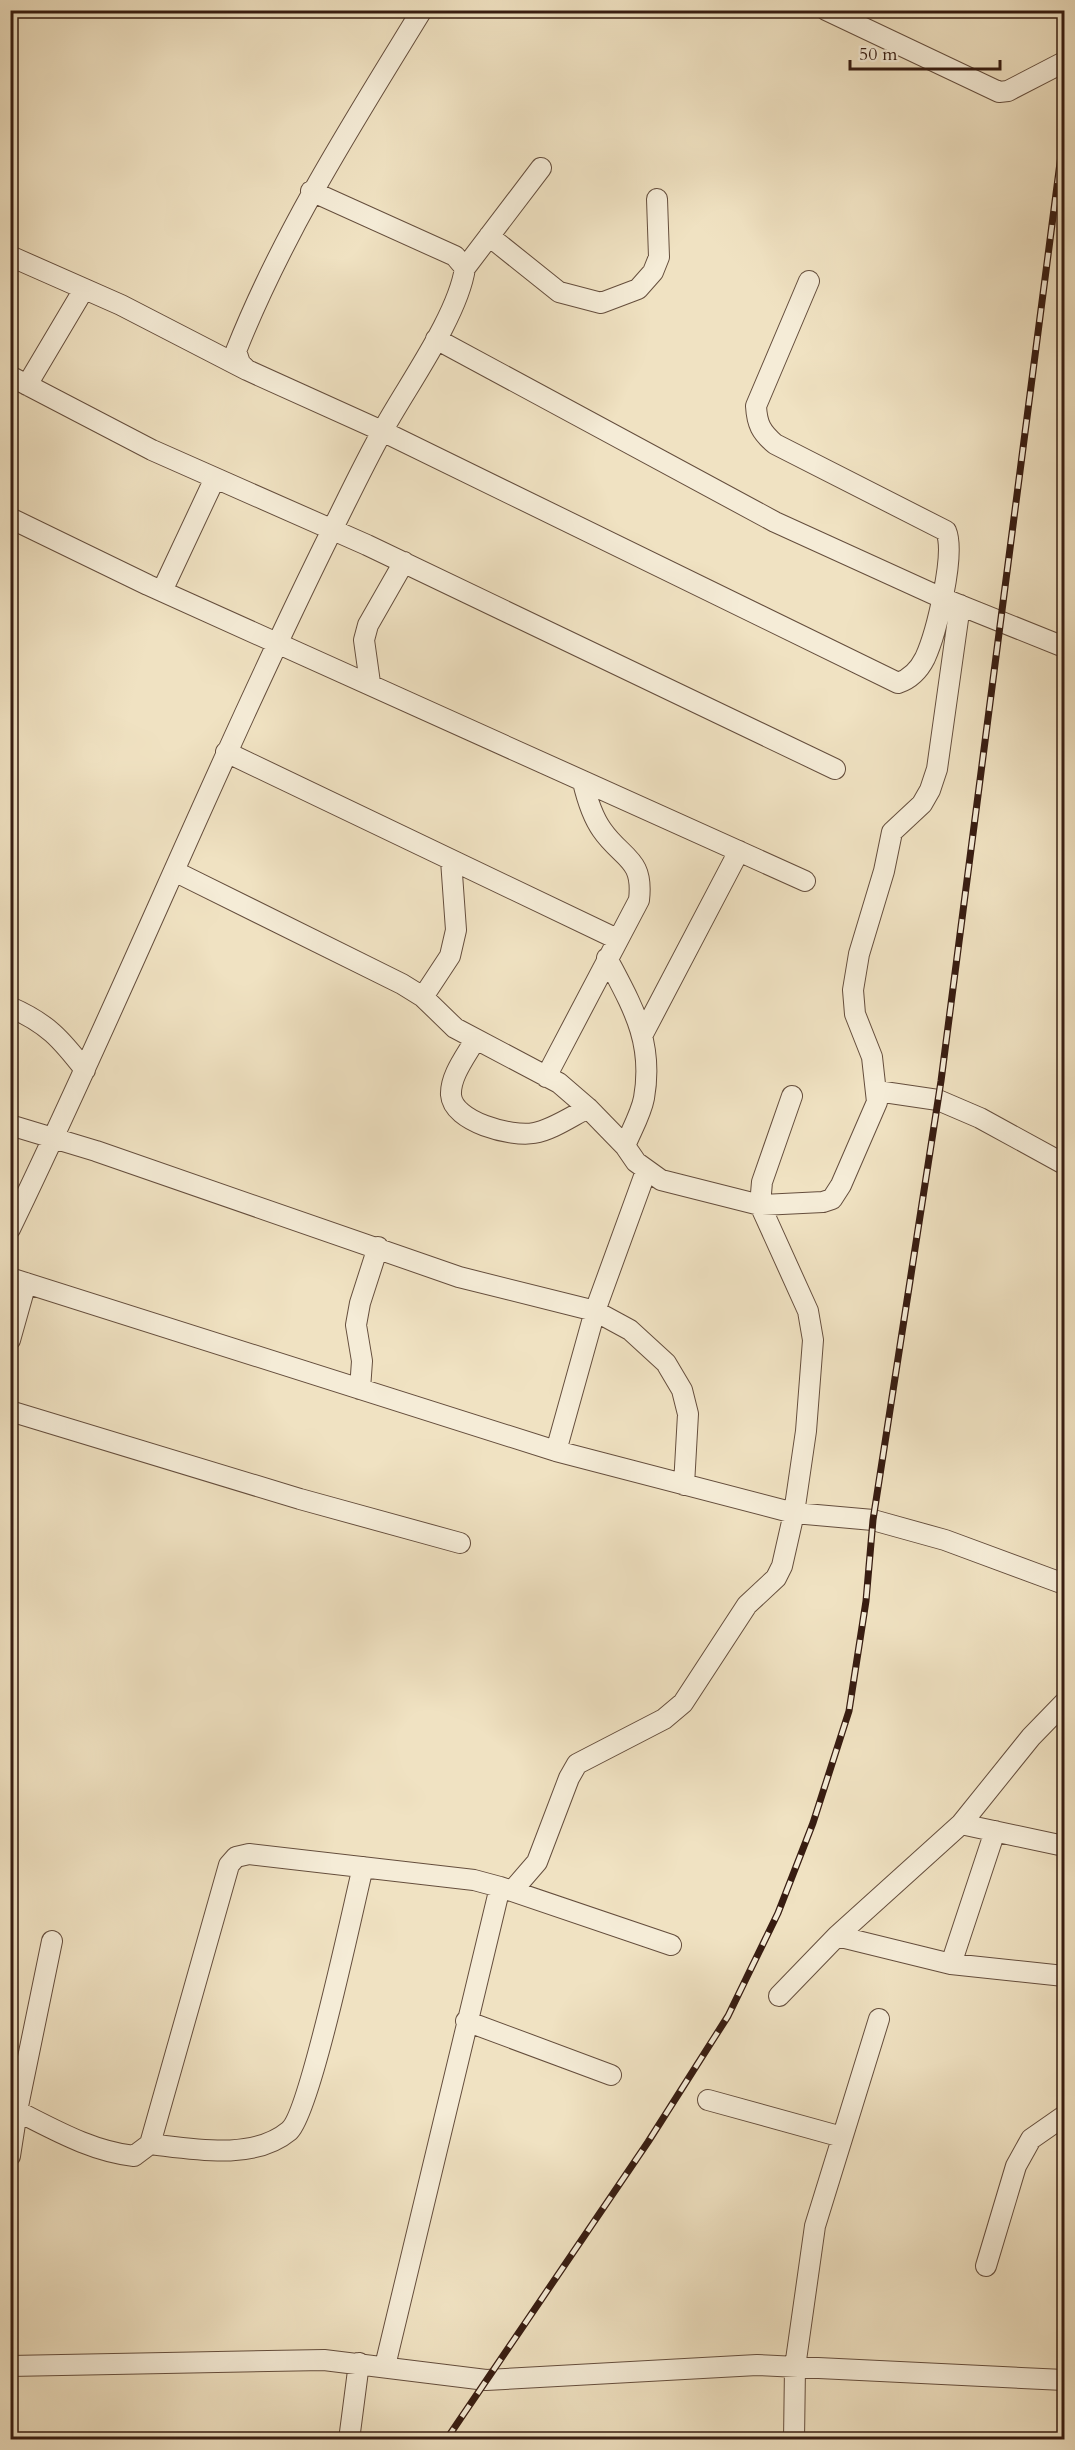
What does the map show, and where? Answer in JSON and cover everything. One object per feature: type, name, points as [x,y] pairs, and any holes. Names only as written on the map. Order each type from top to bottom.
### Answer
[{"type":"street","points":[[247,370],[240,363],[236,351],[311,191],[422,10]]},
{"type":"street","points":[[826,10],[999,92],[1008,91],[1065,62]]},
{"type":"street","points":[[10,1229],[54,1139],[226,753],[332,530],[382,431],[436,339],[463,283],[465,268],[541,168]]},
{"type":"street","points":[[311,191],[455,256],[465,268]]},
{"type":"street","points":[[489,236],[559,292],[601,303],[638,289],[653,272],[659,257],[657,199]]},
{"type":"street","points":[[10,256],[84,289],[247,370],[382,431],[898,683],[909,679],[925,658],[951,602]]},
{"type":"street","points":[[174,871],[402,984],[423,997],[455,1028],[559,1083],[588,1108],[646,1171],[661,1180],[760,1205],[823,1202],[832,1198],[841,1185],[860,1145],[877,1102],[872,1057],[855,1014],[853,990],[859,954],[884,871],[892,832],[922,804],[930,790],[937,769],[951,602],[950,541],[946,531],[775,444],[763,434],[757,421],[756,406],[809,281]]},
{"type":"street","points":[[84,289],[19,380],[152,450],[404,562],[835,769]]},
{"type":"street","points":[[436,339],[775,522],[951,602],[1065,647]]},
{"type":"street","points":[[162,591],[215,478]]},
{"type":"street","points":[[10,518],[162,591],[278,641],[583,782],[805,881]]},
{"type":"street","points":[[369,683],[364,640],[368,625],[404,562]]},
{"type":"street","points":[[226,753],[617,939]]},
{"type":"street","points":[[546,1077],[639,900],[640,874],[632,861],[603,831],[588,802],[583,782]]},
{"type":"street","points":[[643,1034],[739,850]]},
{"type":"street","points":[[423,997],[450,956],[456,930],[451,860]]},
{"type":"street","points":[[608,958],[637,1015],[643,1034],[647,1061],[644,1100],[625,1146]]},
{"type":"street","points":[[10,1007],[33,1017],[59,1036],[85,1070]]},
{"type":"street","points":[[475,1040],[455,1076],[451,1093],[457,1110],[479,1123],[507,1133],[533,1133],[588,1108]]},
{"type":"street","points":[[877,1091],[938,1100],[980,1118],[1065,1164]]},
{"type":"street","points":[[385,2366],[466,2020],[506,1889],[537,1862],[569,1778],[577,1764],[664,1719],[683,1703],[747,1605],[776,1578],[782,1566],[794,1513],[806,1431],[813,1340],[808,1311],[760,1205],[762,1182],[792,1096]]},
{"type":"street","points":[[10,1125],[96,1151],[459,1277],[595,1311],[630,1330],[666,1363],[682,1390],[688,1414],[684,1485]]},
{"type":"street","points":[[556,1451],[595,1311],[646,1171]]},
{"type":"street","points":[[360,1389],[362,1360],[356,1325],[360,1304],[378,1247]]},
{"type":"street","points":[[10,1340],[18,1281],[556,1451],[794,1513],[873,1520],[945,1540],[1065,1584]]},
{"type":"street","points":[[10,1411],[300,1498],[460,1542]]},
{"type":"street","points":[[779,1996],[837,1936],[961,1824],[1031,1737],[1065,1703]]},
{"type":"street","points":[[961,1824],[1065,1846]]},
{"type":"street","points":[[951,1964],[995,1831]]},
{"type":"street","points":[[17,2111],[82,2144],[119,2154],[134,2156],[150,2144],[229,1865],[236,1857],[249,1854],[474,1880],[671,1945]]},
{"type":"street","points":[[150,2144],[210,2150],[256,2147],[288,2132],[296,2124],[310,2084],[363,1867]]},
{"type":"street","points":[[837,1936],[951,1964],[1065,1976]]},
{"type":"street","points":[[10,2156],[52,1941]]},
{"type":"street","points":[[794,2439],[795,2367],[815,2226],[879,2019]]},
{"type":"street","points":[[466,2020],[611,2076]]},
{"type":"street","points":[[708,2100],[842,2137]]},
{"type":"street","points":[[986,2266],[1016,2166],[1031,2139],[1065,2116]]},
{"type":"street","points":[[10,2366],[324,2360],[486,2380],[757,2365],[1065,2380]]},
{"type":"street","points":[[349,2439],[359,2363]]},
{"type":"railway","points":[[446,2440],[648,2142],[728,2016],[778,1913],[813,1823],[849,1711],[866,1601],[873,1520],[941,1081],[1064,132]]}]
